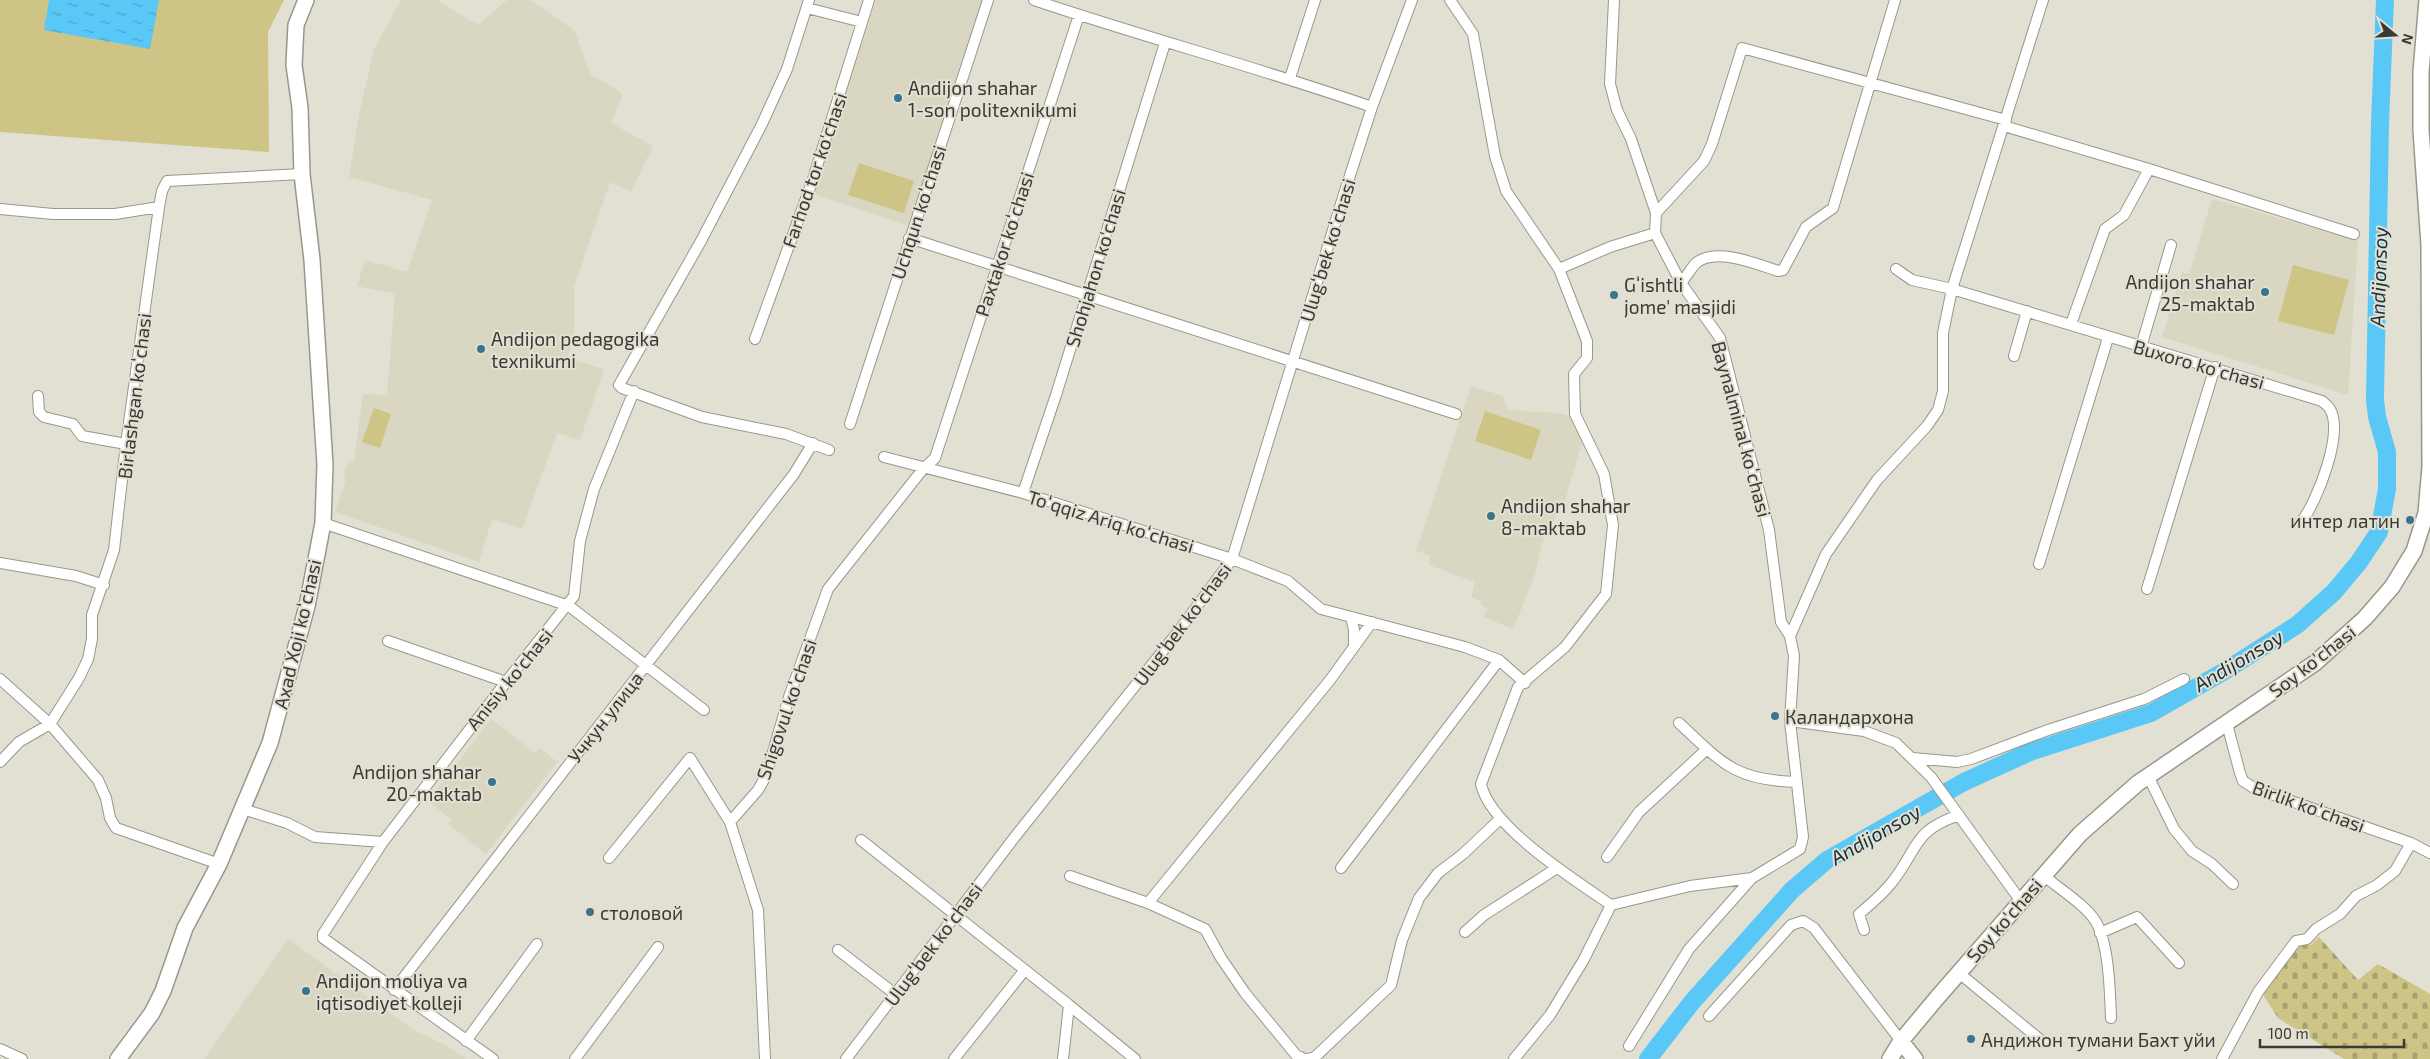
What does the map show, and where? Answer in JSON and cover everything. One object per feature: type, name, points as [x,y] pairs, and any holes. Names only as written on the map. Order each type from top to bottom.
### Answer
[{"type":"main road","name":"Axad Xoji koʻchasi","points":[[118,1059],[152,1013],[163,991],[185,928],[219,864],[270,742],[286,690],[307,606],[322,523],[324,458],[312,260],[302,174],[300,108],[294,65],[296,26],[306,0]]},
{"type":"main road","name":"Soy ko'chasi","points":[[1890,1059],[1901,1041],[2020,900],[2080,834],[2148,776],[2315,663],[2365,618],[2404,570],[2414,551],[2428,514],[2430,467],[2428,221],[2421,130],[2421,72],[2427,0]]},
{"type":"main road","points":[[1901,1041],[1915,1059]]},
{"type":"street","name":"Farhod tor ko'chasi","points":[[755,339],[812,182],[870,0]]},
{"type":"street","name":"Uchqun koʻchasi","points":[[850,424],[988,0]]},
{"type":"street","points":[[1034,0],[1165,43],[1290,78],[1372,107]]},
{"type":"street","points":[[1290,78],[1315,0]]},
{"type":"street","name":"Ulugʻbek koʻchasi","points":[[846,1059],[955,914],[1178,633],[1232,559],[1372,107],[1412,0]]},
{"type":"street","points":[[1450,0],[1473,34],[1495,156],[1506,191],[1559,269],[1587,341],[1587,358],[1574,374],[1575,414],[1604,474],[1613,526],[1606,594],[1565,647],[1518,687],[1482,777],[1483,794],[1500,819],[1557,868],[1611,905],[1690,886],[1752,878]]},
{"type":"street","points":[[1559,269],[1610,247],[1655,233],[1656,213],[1631,139],[1617,110],[1610,84],[1614,0]]},
{"type":"street","points":[[1681,283],[1696,263],[1709,257],[1730,257],[1782,270],[1806,227],[1833,208],[1895,0]]},
{"type":"street","points":[[1790,636],[1826,554],[1877,480],[1927,426],[1938,410],[1943,391],[1943,333],[1952,289],[2043,0]]},
{"type":"street","points":[[829,450],[786,434],[702,417],[622,388],[619,385],[620,380],[701,241],[762,124],[788,69],[808,4],[862,22]]},
{"type":"street","name":"Paxtakor koʻchasi","points":[[923,469],[935,458],[1079,15]]},
{"type":"street","name":"Shohjahon ko'chasi","points":[[1023,492],[1087,296],[1165,43]]},
{"type":"street","points":[[1656,213],[1704,161],[1712,144],[1742,48],[2005,123],[2354,234]]},
{"type":"street","points":[[2071,324],[2105,229],[2124,216],[2149,169]]},
{"type":"street","name":"Birlashgan koʻchasi","points":[[0,762],[19,742],[50,724],[88,659],[92,615],[104,585],[114,550],[126,444],[159,207],[162,191],[167,180],[302,174]]},
{"type":"street","points":[[0,210],[53,214],[115,214],[159,207]]},
{"type":"street","name":"Baynalminal koʻchasi","points":[[1655,233],[1681,283],[1720,338],[1768,530],[1781,622],[1790,636],[1794,656],[1790,721],[1803,837],[1800,849],[1752,878]]},
{"type":"street","points":[[909,238],[1456,414]]},
{"type":"street","points":[[2141,347],[2171,245]]},
{"type":"street","name":"Buxoro koʻchasi","points":[[1896,269],[1912,280],[1952,289],[2027,311],[2071,324],[2108,338],[2322,401],[2330,409],[2334,422],[2329,456],[2316,498],[2302,521]]},
{"type":"street","points":[[2014,356],[2027,311]]},
{"type":"street","points":[[2039,564],[2108,338]]},
{"type":"street","points":[[2147,589],[2214,368]]},
{"type":"street","name":"Anisiy ko'chasi","points":[[394,990],[323,938],[324,929],[383,842],[506,682],[569,606],[574,596],[580,541],[594,489],[634,392]]},
{"type":"street","points":[[38,396],[39,412],[44,417],[73,424],[82,436],[126,444]]},
{"type":"street","name":"Учкун улица","points":[[394,990],[794,474],[813,443]]},
{"type":"street","name":"Toʻqqiz Ariq koʻchasi","points":[[884,457],[923,469],[1023,492],[1232,559],[1288,581],[1318,607],[1465,647],[1499,660],[1525,683]]},
{"type":"street","name":"Shigovul koʻchasi","points":[[730,822],[758,790],[766,776],[789,697],[828,589],[923,469]]},
{"type":"street","points":[[322,523],[569,606],[644,666],[704,710]]},
{"type":"street","points":[[0,563],[76,576],[104,585]]},
{"type":"street","points":[[1351,617],[1354,630],[1354,647]]},
{"type":"street","points":[[1148,903],[1330,680],[1372,622]]},
{"type":"street","points":[[388,641],[506,682]]},
{"type":"street","points":[[1341,868],[1499,660]]},
{"type":"street","points":[[0,679],[50,724],[98,780],[106,798],[110,818],[116,828],[219,864]]},
{"type":"street","points":[[1913,758],[1957,762],[1971,759],[2048,730],[2144,699],[2184,679]]},
{"type":"street","points":[[1790,721],[1864,731],[1896,743],[1931,777],[2020,900]]},
{"type":"street","points":[[1679,723],[1731,769],[1752,778],[1796,782]]},
{"type":"street","name":"Birlik koʻchasi","points":[[2227,724],[2240,773],[2244,781],[2249,785],[2411,843],[2430,853]]},
{"type":"street","points":[[1607,857],[1639,812],[1707,749]]},
{"type":"street","points":[[609,858],[690,758],[730,822],[758,910],[765,1059]]},
{"type":"street","points":[[2148,776],[2174,828],[2192,851],[2212,864],[2233,884]]},
{"type":"street","points":[[243,809],[287,823],[315,837],[383,842]]},
{"type":"street","points":[[1864,930],[1859,914],[1892,882],[1922,834],[1957,812]]},
{"type":"street","points":[[1070,876],[1148,903],[1205,929],[1220,958],[1246,993],[1296,1055],[1306,1059],[1315,1057],[1390,985],[1402,940],[1419,898],[1438,873],[1463,854],[1500,819]]},
{"type":"street","points":[[861,840],[955,914],[1024,972],[1069,1005],[1136,1059]]},
{"type":"street","points":[[2222,1059],[2258,992],[2296,940],[2307,939],[2316,929],[2340,914],[2356,896],[2376,885],[2395,871],[2411,843]]},
{"type":"street","points":[[1465,932],[1484,915],[1557,868]]},
{"type":"street","points":[[2043,875],[2087,912],[2096,922],[2109,970],[2111,1018]]},
{"type":"street","points":[[1629,1046],[1689,949],[1752,878]]},
{"type":"street","points":[[1514,1059],[1550,1014],[1583,961],[1611,905]]},
{"type":"street","points":[[2100,934],[2137,917],[2179,963]]},
{"type":"street","points":[[1708,1016],[1791,925],[1803,921],[1814,928],[1901,1041]]},
{"type":"street","points":[[466,1041],[537,944]]},
{"type":"street","points":[[575,1059],[658,947]]},
{"type":"street","points":[[838,950],[895,994]]},
{"type":"street","points":[[954,1059],[1024,972]]},
{"type":"street","points":[[1959,973],[2043,1042]]},
{"type":"street","points":[[394,990],[493,1059]]},
{"type":"street","points":[[1063,1059],[1069,1005]]},
{"type":"street","points":[[0,1049],[22,1059]]},
{"type":"shaded area","name":"Andijon pedagogika texnikumi","points":[[401,0],[437,0],[478,25],[507,0],[531,0],[575,31],[590,74],[623,94],[611,123],[653,146],[631,192],[610,182],[574,287],[574,340],[567,358],[604,369],[580,440],[557,433],[522,529],[492,519],[479,562],[335,512],[346,479],[343,478],[349,460],[354,462],[363,394],[387,395],[395,294],[357,286],[365,260],[407,272],[432,200],[349,177],[359,115],[374,49]]},
{"type":"shaded area","name":"Andijon shahar 1-son politexnikumi","points":[[876,0],[983,0],[910,226],[813,194]]},
{"type":"shaded area","name":"Andijon shahar 25-maktab","points":[[2212,199],[2358,241],[2348,395],[2162,337],[2182,272],[2189,274]]},
{"type":"shaded area","name":"Andijon shahar 8-maktab","points":[[1471,386],[1503,396],[1507,410],[1559,413],[1572,417],[1583,440],[1565,501],[1560,500],[1550,533],[1545,532],[1534,578],[1513,629],[1484,617],[1487,608],[1481,605],[1481,601],[1471,598],[1475,582],[1429,565],[1430,555],[1416,551]]},
{"type":"shaded area","name":"Andijon shahar 20-maktab","points":[[491,719],[535,753],[540,748],[557,762],[486,854],[448,824],[451,819],[428,801]]},
{"type":"shaded area","name":"Andijon moliya va iqtisodiyet kolleji","points":[[288,939],[414,1030],[449,1047],[466,1059],[204,1059]]},
{"type":"green space","points":[[0,0],[284,0],[268,32],[269,152],[0,132]]},
{"type":"green space","points":[[859,163],[914,181],[904,213],[848,195]]},
{"type":"green space","points":[[2293,265],[2349,280],[2334,335],[2278,321]]},
{"type":"green space","points":[[374,408],[391,414],[380,448],[362,442]]},
{"type":"green space","points":[[1485,411],[1541,430],[1531,460],[1475,441]]},
{"type":"green space","points":[[2319,937],[2358,980],[2378,964],[2430,994],[2430,1059],[2344,1059],[2278,1018],[2262,993],[2299,945],[2311,945]]},
{"type":"water","points":[[49,0],[159,0],[150,49],[44,30]]},
{"type":"waterway","name":"Andijonsoy","points":[[1648,1059],[1692,1002],[1792,890],[1827,860],[1964,782],[2030,752],[2151,713],[2223,672],[2297,625],[2334,592],[2359,562],[2379,532],[2387,489],[2387,452],[2377,417],[2375,400],[2380,123],[2385,0]]},
{"type":"place","name":"Andijon shahar 1-son politexnikumi","points":[[898,98]]},
{"type":"place","name":"Andijon shahar 25-maktab","points":[[2265,292]]},
{"type":"place","name":"Gʻishtli jome' masjidi","points":[[1614,295]]},
{"type":"place","name":"Andijon pedagogika texnikumi","points":[[481,349]]},
{"type":"place","name":"Andijon shahar 8-maktab","points":[[1491,516]]},
{"type":"place","name":"интер латин","points":[[2410,520]]},
{"type":"place","name":"Каландархона","points":[[1775,716]]},
{"type":"place","name":"Andijon shahar 20-maktab","points":[[492,782]]},
{"type":"place","name":"столовой","points":[[590,912]]},
{"type":"place","name":"Andijon moliya va iqtisodiyet kolleji","points":[[306,991]]},
{"type":"place","name":"Андижон тумани Бахт уйи","points":[[1971,1039]]}]
